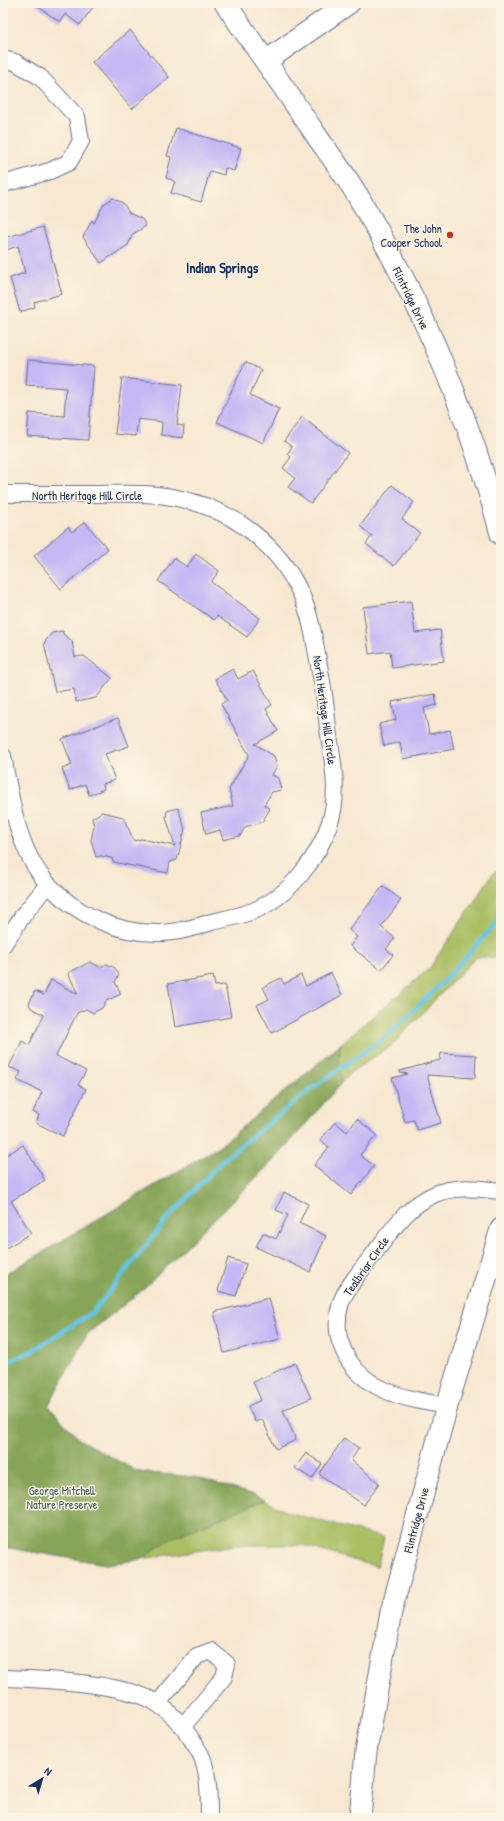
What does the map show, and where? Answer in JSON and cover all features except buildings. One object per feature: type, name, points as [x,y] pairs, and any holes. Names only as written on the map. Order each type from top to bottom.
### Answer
[{"type":"street","name":"Flintridge Drive","points":[[225,3],[362,202],[416,305],[454,391],[481,469],[501,534]]},
{"type":"street","points":[[266,61],[349,3]]},
{"type":"street","points":[[3,59],[15,62],[40,77],[77,117],[81,141],[69,162],[50,171],[3,184]]},
{"type":"street","name":"North Heritage Hill Circle","points":[[3,494],[146,494],[175,497],[202,504],[228,516],[253,532],[272,549],[290,573],[302,595],[311,624],[322,678],[334,771],[335,798],[331,821],[321,844],[308,865],[292,884],[274,899],[253,911],[192,928],[162,933],[136,932],[113,927],[93,919],[67,901],[48,884],[34,865],[23,840],[12,803],[3,756]]},
{"type":"street","points":[[3,945],[24,914],[48,884]]},
{"type":"street","name":"Tealbriar Circle","points":[[447,1406],[415,1400],[387,1392],[365,1380],[352,1366],[343,1352],[338,1336],[338,1319],[341,1302],[356,1278],[400,1218],[416,1205],[436,1193],[457,1188],[501,1191]]},
{"type":"street","name":"Flintridge Drive","points":[[360,1818],[366,1752],[391,1612],[447,1406],[501,1229]]},
{"type":"street","points":[[158,1703],[198,1656],[212,1651],[226,1664],[224,1677],[183,1726]]},
{"type":"street","points":[[3,1678],[116,1688],[137,1694],[158,1703],[183,1726],[196,1746],[204,1763],[208,1790],[209,1818]]},
{"type":"green space","name":"George Mitchell Nature Preserve","points":[[494,872],[501,872],[501,958],[476,957],[391,1046],[351,1072],[276,1158],[141,1291],[87,1334],[48,1406],[80,1440],[138,1472],[194,1477],[254,1495],[287,1512],[384,1538],[377,1567],[302,1545],[237,1545],[106,1564],[3,1547],[3,1276],[219,1147],[429,969]]},
{"type":"green space","name":"George Mitchell Nature Preserve","points":[[341,1044],[339,1064],[342,1082],[276,1158],[141,1291],[87,1334],[48,1406],[80,1440],[138,1472],[194,1477],[254,1495],[265,1500],[169,1539],[142,1559],[106,1564],[3,1547],[3,1276],[219,1147]]},
{"type":"waterway","points":[[3,1364],[32,1351],[93,1312],[167,1219],[225,1158],[311,1089],[388,1035],[445,980],[501,918]]},
{"type":"place","name":"The John Cooper School","points":[[450,235]]},
{"type":"district","name":"Indian Springs","points":[[222,267]]}]
